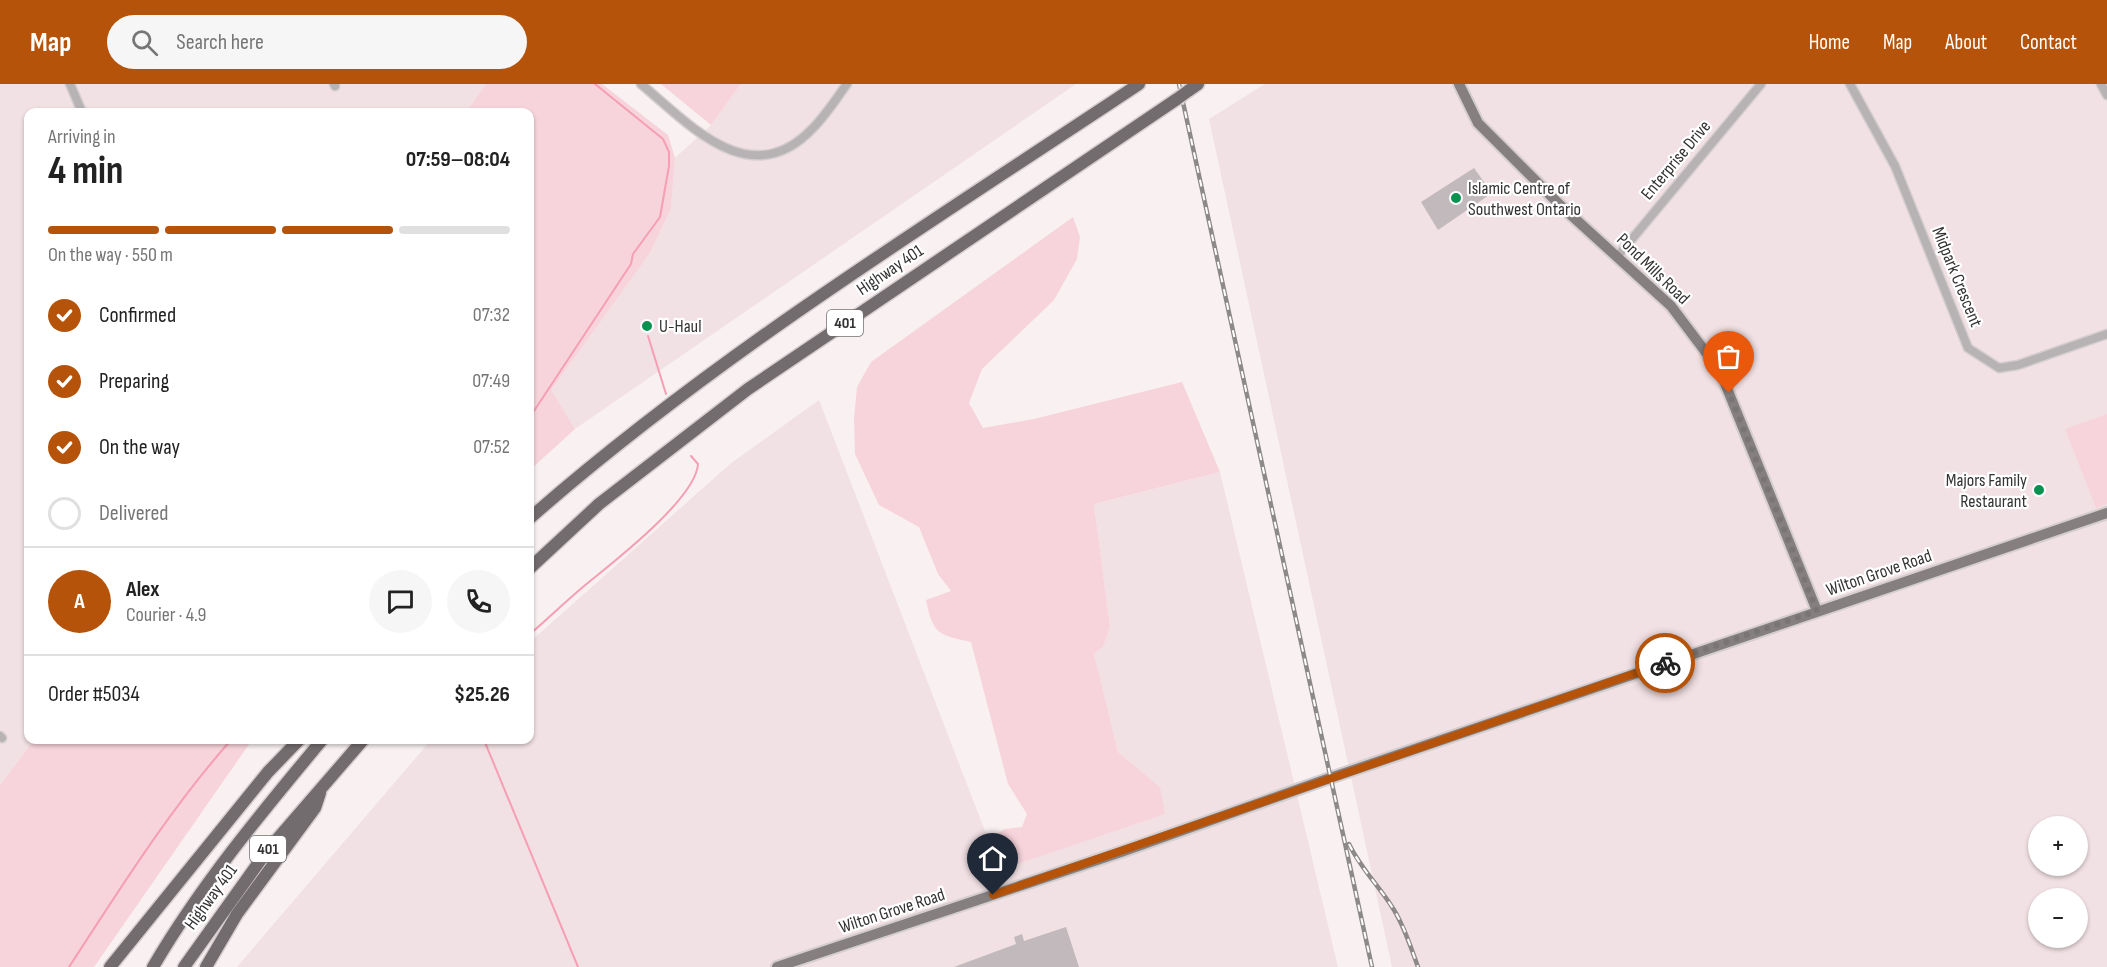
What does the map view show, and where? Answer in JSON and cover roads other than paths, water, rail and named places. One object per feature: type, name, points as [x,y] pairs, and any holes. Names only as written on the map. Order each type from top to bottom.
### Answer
[{"type":"highway","name":"Highway 401","points":[[534,514],[583,471],[753,343],[1139,84]]},
{"type":"highway","name":"Highway 401","points":[[534,564],[599,504],[748,389],[1193,87]]},
{"type":"highway","points":[[110,967],[268,772],[295,744]]},
{"type":"highway","name":"Highway 401","points":[[153,967],[174,931],[243,836],[319,744]]},
{"type":"highway","name":"Highway 401","points":[[184,967],[267,851],[359,744]]},
{"type":"highway","points":[[206,967],[237,914],[315,808],[321,787]]},
{"type":"main road","name":"Pond Mills Road","points":[[1459,84],[1478,123],[1560,205],[1671,306],[1720,371],[1817,611]]},
{"type":"main road","name":"Wilton Grove Road","points":[[777,967],[1124,851],[1336,776],[2107,513]]},
{"type":"street","points":[[70,84],[80,108]]},
{"type":"street","points":[[641,84],[714,143],[732,152],[753,155],[768,154],[797,142],[813,128],[847,84]]},
{"type":"street","name":"Enterprise Drive","points":[[1617,257],[1761,84]]},
{"type":"street","name":"Midpark Crescent","points":[[1850,84],[1895,166],[1968,348],[1999,368],[2018,365],[2107,334]]},
{"type":"street","points":[[2101,84],[2107,95]]},
{"type":"waterway","points":[[534,411],[631,264],[633,254],[660,217],[669,166],[669,152],[663,139],[595,84]]},
{"type":"waterway","points":[[648,336],[666,394]]},
{"type":"waterway","points":[[534,630],[635,544],[670,510],[694,478],[698,464],[691,456]]},
{"type":"waterway","points":[[69,967],[166,822],[228,744]]},
{"type":"waterway","points":[[486,744],[578,967]]},
{"type":"railway","points":[[1179,84],[1372,967]]},
{"type":"railway","points":[[1349,844],[1398,917],[1418,967]]},
{"type":"place","name":"Islamic Centre of Southwest Ontario","points":[[1456,198]]},
{"type":"place","name":"U-Haul","points":[[647,326]]},
{"type":"place","name":"Majors Family Restaurant","points":[[2039,490]]}]
